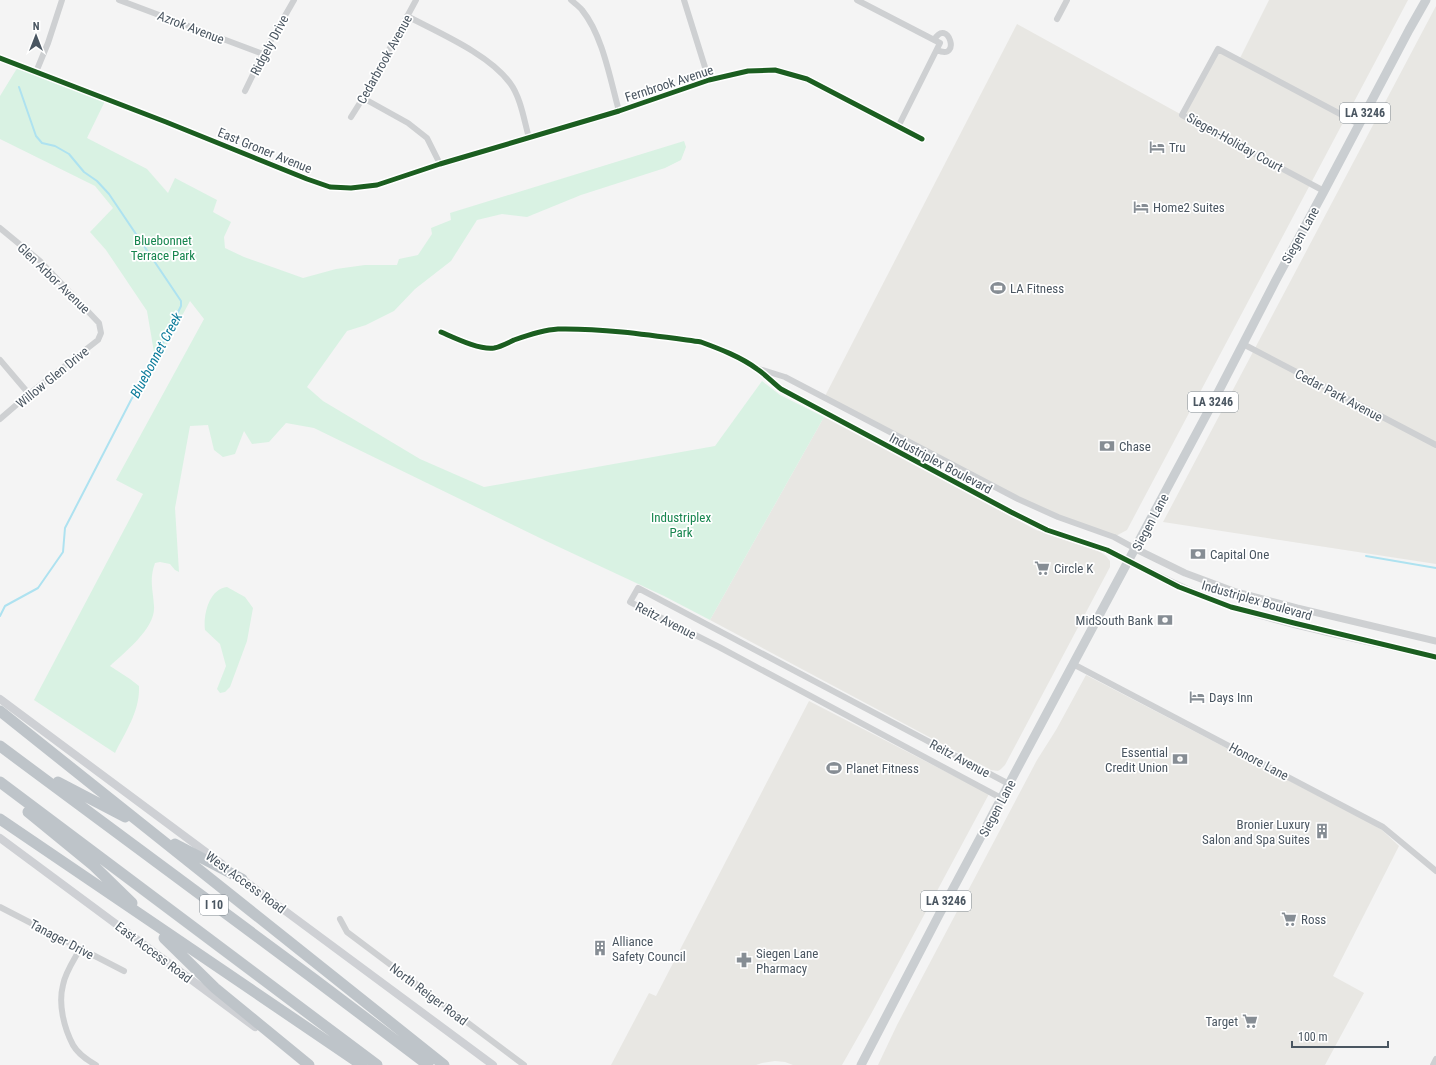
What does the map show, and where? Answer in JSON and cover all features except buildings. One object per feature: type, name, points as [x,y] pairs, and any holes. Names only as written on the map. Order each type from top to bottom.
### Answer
[{"type":"highway","points":[[0,711],[444,1065]]},
{"type":"highway","name":"I 10","points":[[0,746],[428,1065]]},
{"type":"highway","points":[[26,766],[242,879]]},
{"type":"highway","name":"I 10","points":[[0,782],[377,1065]]},
{"type":"highway","points":[[0,788],[116,887],[215,988],[309,1065]]},
{"type":"highway","points":[[0,819],[362,1065]]},
{"type":"main road","name":"Siegen Lane","points":[[861,1065],[1001,798],[1136,549],[1304,226],[1426,0]]},
{"type":"main road","name":"West Access Road","points":[[0,699],[493,1065]]},
{"type":"main road","name":"East Access Road","points":[[0,838],[284,1049],[309,1065]]},
{"type":"street","points":[[36,72],[48,43],[62,0]]},
{"type":"street","name":"Azrok Avenue","points":[[119,0],[263,54]]},
{"type":"street","name":"Ridgely Drive","points":[[245,91],[263,54],[294,0]]},
{"type":"street","name":"Cedarbrook Avenue","points":[[352,117],[416,0]]},
{"type":"street","points":[[571,0],[582,9],[594,30],[604,58],[619,111]]},
{"type":"street","points":[[684,0],[709,80]]},
{"type":"street","points":[[857,0],[940,43],[898,125]]},
{"type":"street","points":[[1057,19],[1067,0]]},
{"type":"street","points":[[407,16],[472,51],[494,66],[510,84],[519,103],[529,138]]},
{"type":"street","points":[[934,40],[941,34],[946,34],[951,40],[950,47],[947,50],[942,52],[937,50]]},
{"type":"street","name":"Siegen-Holiday Court","points":[[1324,191],[1182,115],[1218,49],[1359,124]]},
{"type":"street","name":"East Groner Avenue","points":[[0,58],[330,187],[351,188],[377,185],[440,164],[529,138]]},
{"type":"street","name":"Fernbrook Avenue","points":[[529,138],[619,111],[709,80],[748,71],[775,70],[807,79],[898,125],[922,139]]},
{"type":"street","points":[[363,98],[408,123],[427,138],[440,164]]},
{"type":"street","name":"Glen Arbor Avenue","points":[[0,228],[40,261],[100,324],[101,333]]},
{"type":"street","name":"Industriplex Boulevard","points":[[442,332],[482,347],[493,348],[522,337],[546,330],[558,329],[588,330],[701,342],[737,357],[757,368],[785,378],[1018,499],[1058,517],[1114,537],[1185,573],[1236,592],[1436,641]]},
{"type":"street","name":"Willow Glen Drive","points":[[0,419],[29,394],[98,340],[101,333]]},
{"type":"street","name":"Cedar Park Avenue","points":[[1242,344],[1436,446]]},
{"type":"street","points":[[0,360],[29,394]]},
{"type":"street","name":"Industriplex Boulevard","points":[[757,368],[781,389],[1005,509],[1047,530],[1107,550],[1179,587],[1231,606],[1294,623],[1436,657]]},
{"type":"street","name":"Reitz Avenue","points":[[1001,798],[718,647],[630,602],[638,588],[1009,784]]},
{"type":"street","name":"Honore Lane","points":[[1073,664],[1383,827],[1436,871]]},
{"type":"street","name":"Tanager Drive","points":[[0,907],[124,971]]},
{"type":"street","name":"North Reiger Road","points":[[340,919],[347,932],[524,1065]]},
{"type":"street","points":[[80,949],[63,985],[60,1005],[73,1045],[84,1058],[96,1065]]},
{"type":"street","points":[[1433,1065],[1436,1059]]},
{"type":"shaded area","points":[[1269,0],[1408,0],[1127,530],[1114,537],[1058,517],[824,398],[1017,24],[1182,115],[1218,49],[1239,60]]},
{"type":"shaded area","points":[[1436,6],[1436,564],[1163,522]]},
{"type":"shaded area","points":[[824,417],[1036,530],[1096,549],[1110,561],[1110,567],[1005,765],[998,771],[991,770],[710,620]]},
{"type":"shaded area","points":[[1086,675],[1365,820],[1382,830],[1399,846],[1333,976],[1364,993],[1325,1065],[878,1065],[897,1025],[1037,760],[1056,730]]},
{"type":"shaded area","points":[[809,701],[989,794],[871,1014],[842,1065],[793,1065],[775,1061],[756,1065],[611,1065],[649,993],[656,996]]},
{"type":"green space","points":[[19,65],[106,99],[87,138],[147,169],[168,193],[175,178],[217,200],[213,212],[231,222],[224,237],[225,248],[244,257],[303,278],[336,269],[365,265],[397,265],[399,259],[418,255],[432,234],[431,228],[451,220],[450,213],[684,141],[686,147],[681,160],[665,168],[581,195],[527,217],[502,214],[477,220],[451,261],[415,289],[394,311],[366,325],[347,331],[307,387],[323,401],[420,459],[484,487],[715,446],[762,381],[780,395],[824,417],[710,620],[664,596],[544,540],[314,428],[286,423],[269,442],[252,444],[244,431],[235,454],[223,457],[214,450],[208,425],[190,426],[175,508],[179,572],[170,564],[160,562],[155,563],[152,580],[154,606],[150,623],[131,647],[110,666],[139,686],[139,695],[135,712],[115,753],[34,700],[143,494],[116,480],[204,319],[190,301],[156,364],[147,311],[106,250],[90,232],[113,208],[95,186],[0,139],[0,96]]},
{"type":"green space","points":[[227,587],[245,597],[253,608],[247,641],[230,687],[225,692],[220,693],[217,689],[226,666],[220,644],[205,630],[205,617],[208,604],[216,592]]},
{"type":"waterway","name":"Bluebonnet Creek","points":[[0,616],[5,606],[38,588],[63,552],[65,528],[131,400],[159,351],[181,306],[181,301],[109,194],[97,181],[84,172],[69,154],[55,146],[42,143],[36,136],[19,87]]},
{"type":"waterway","points":[[1366,556],[1436,568]]},
{"type":"cycle path","points":[[0,58],[330,187],[351,188],[377,185],[440,164],[619,111],[709,80],[748,71],[775,70],[807,79],[922,139]]},
{"type":"cycle path","points":[[441,332],[467,343],[488,348],[499,347],[514,340],[536,333],[558,329],[611,331],[701,342],[737,357],[760,371],[781,389],[1011,512],[1047,530],[1107,550],[1179,587],[1231,607],[1436,657]]},
{"type":"place","name":"Tru","points":[[1157,147]]},
{"type":"place","name":"Home2 Suites","points":[[1141,207]]},
{"type":"place","name":"LA Fitness","points":[[998,288]]},
{"type":"place","name":"Chase","points":[[1107,446]]},
{"type":"place","name":"Capital One","points":[[1198,554]]},
{"type":"place","name":"Circle K","points":[[1042,568]]},
{"type":"place","name":"MidSouth Bank","points":[[1165,620]]},
{"type":"place","name":"Days Inn","points":[[1197,697]]},
{"type":"place","name":"Essential Credit Union","points":[[1180,759]]},
{"type":"place","name":"Planet Fitness","points":[[834,768]]},
{"type":"place","name":"Bronier Luxury Salon and Spa Suites","points":[[1322,831]]},
{"type":"place","name":"Ross","points":[[1289,919]]},
{"type":"place","name":"Alliance Safety Council","points":[[600,948]]},
{"type":"place","name":"Siegen Lane Pharmacy","points":[[744,960]]},
{"type":"place","name":"Target","points":[[1250,1021]]},
{"type":"park label","name":"Bluebonnet Terrace Park","points":[[163,248]]},
{"type":"park label","name":"Industriplex Park","points":[[681,524]]}]
